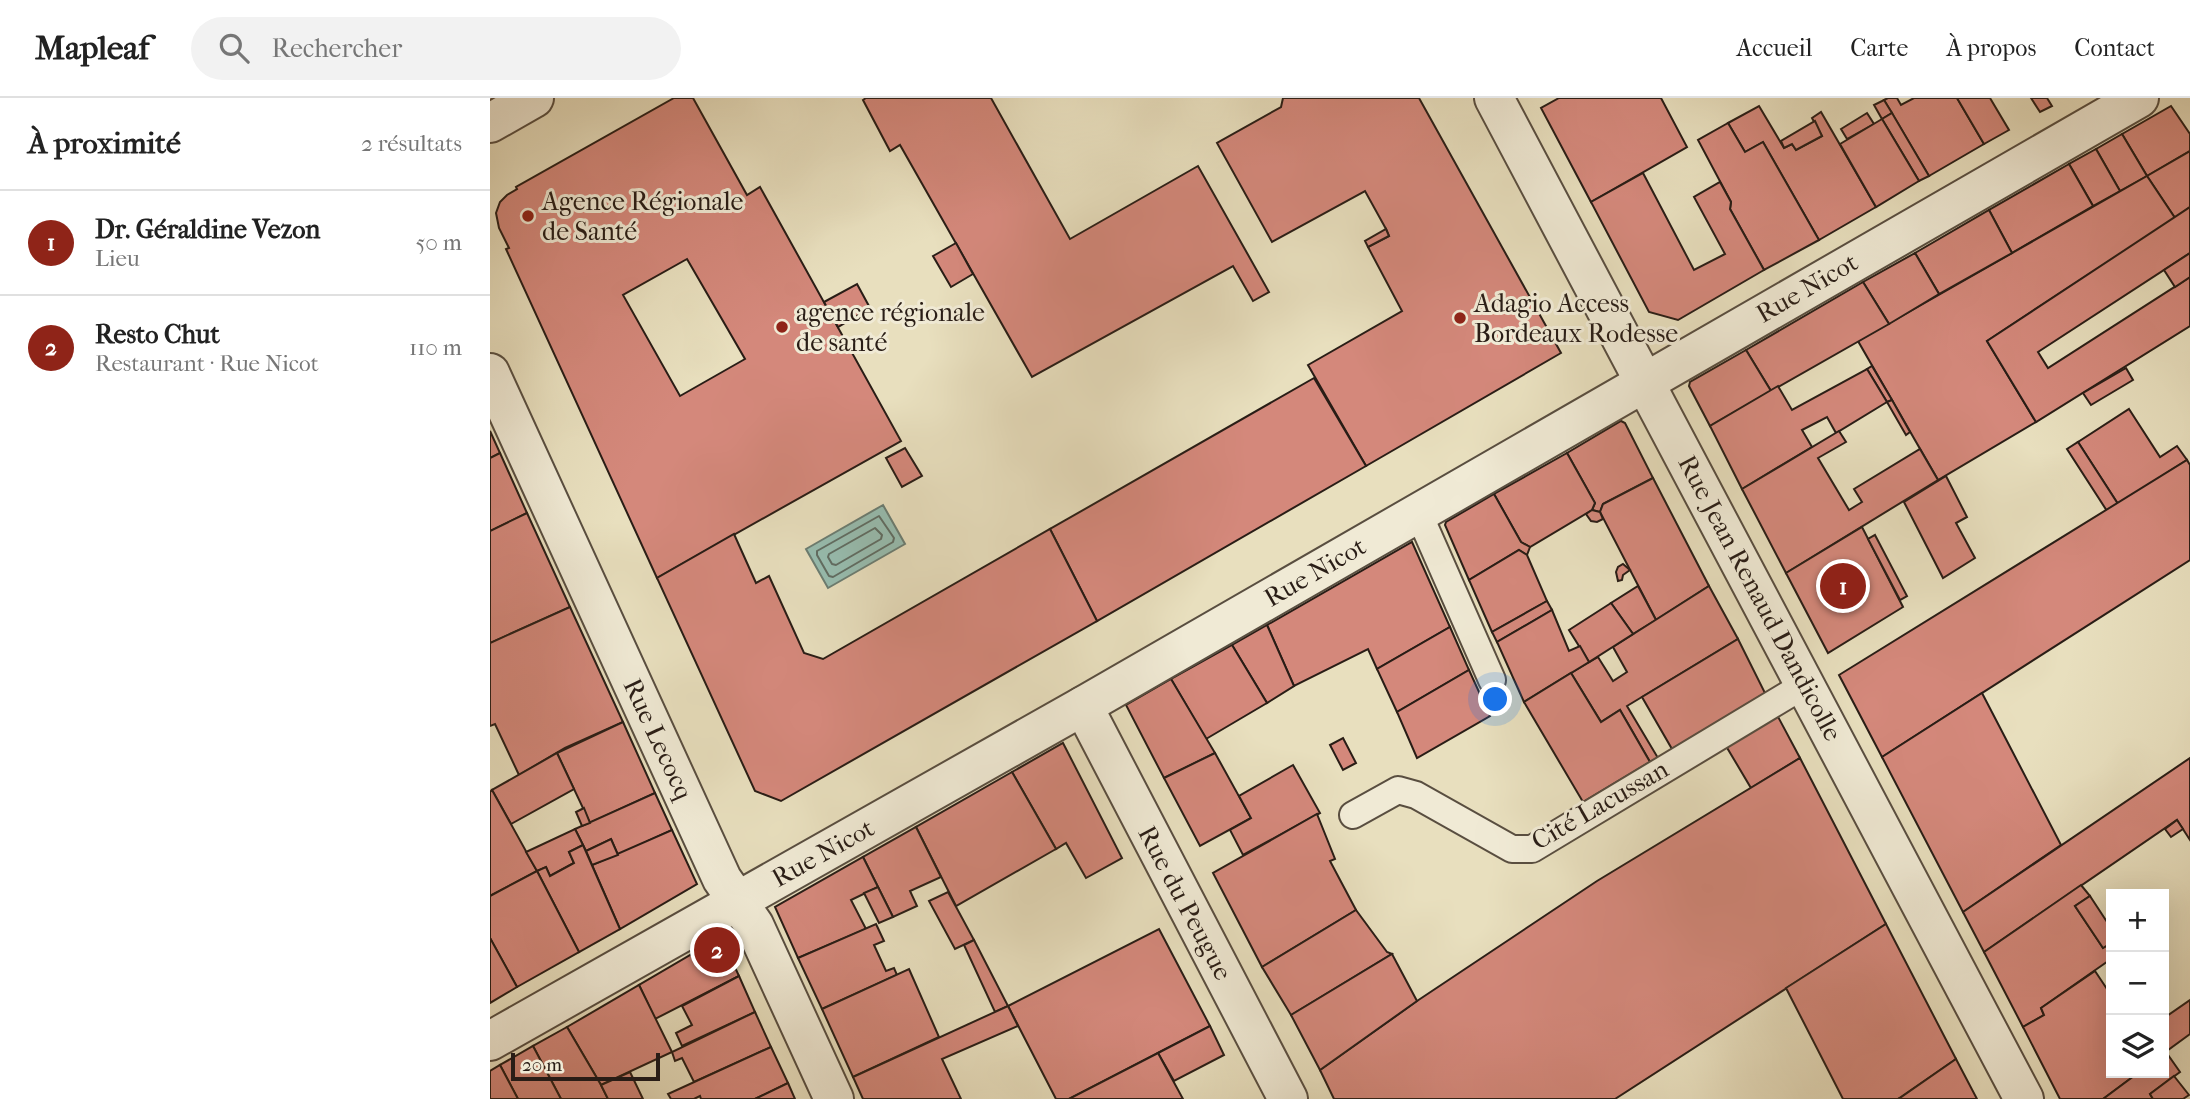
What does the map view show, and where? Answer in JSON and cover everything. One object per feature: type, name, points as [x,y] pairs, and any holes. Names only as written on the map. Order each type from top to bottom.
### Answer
[{"type":"street","points":[[490,123],[534,98]]},
{"type":"street","name":"Rue Jean Renaud Dandicolle","points":[[1494,98],[2024,1099]]},
{"type":"street","name":"Rue Nicot","points":[[490,1041],[1083,706],[2138,98]]},
{"type":"street","name":"Rue Lecocq","points":[[490,373],[722,879],[754,925],[834,1099]]},
{"type":"street","name":"Rue du Peugue","points":[[1083,706],[1287,1099]]},
{"type":"lane","points":[[1418,512],[1492,680]]},
{"type":"lane","name":"Cité Lacussan","points":[[1353,815],[1398,790],[1416,795],[1512,849],[1532,849],[1806,684]]},
{"type":"water","points":[[883,505],[905,544],[828,588],[806,549]]},
{"type":"building","name":"agence régionale de santé","points":[[674,98],[693,98],[747,195],[760,187],[901,441],[657,578],[506,249],[509,248],[499,228],[496,213],[500,202],[517,189],[516,187]],"holes":[[[687,259],[745,359],[680,396],[623,295]]]},
{"type":"building","points":[[991,98],[1070,239],[1198,166],[1269,292],[1253,301],[1233,266],[1032,377],[900,145],[890,151],[863,100]]},
{"type":"building","points":[[1283,98],[1419,98],[1561,353],[1366,466],[1308,365],[1402,311],[1368,247],[1389,236],[1386,229],[1365,191],[1272,242],[1217,143],[1281,107]]},
{"type":"building","points":[[1559,98],[1661,98],[1687,147],[1591,202],[1541,108]]},
{"type":"building","points":[[1897,98],[1901,105],[1914,98],[1957,98],[1984,144],[1929,176],[1884,100]]},
{"type":"building","points":[[1957,98],[1990,98],[2009,130],[1984,144]]},
{"type":"building","points":[[2031,98],[2047,98],[2052,106],[2040,112]]},
{"type":"building","points":[[1884,100],[1892,113],[1882,119],[1874,105]]},
{"type":"building","points":[[1759,106],[1784,148],[1792,144],[1796,150],[1822,136],[1812,118],[1821,112],[1876,207],[1819,240],[1763,142],[1745,152],[1728,123]]},
{"type":"building","points":[[2171,106],[2190,134],[2190,151],[2147,176],[2122,134]]},
{"type":"building","points":[[1867,113],[1874,124],[1847,139],[1841,129]]},
{"type":"building","points":[[1892,113],[1929,176],[1919,181],[1882,119]]},
{"type":"building","points":[[1882,119],[1919,181],[1876,207],[1840,144]]},
{"type":"building","points":[[1815,121],[1822,136],[1796,150],[1792,144],[1784,148],[1781,141]]},
{"type":"building","points":[[1728,123],[1745,152],[1763,142],[1819,240],[1764,270],[1730,209],[1731,202],[1698,140]]},
{"type":"building","points":[[2122,134],[2147,176],[2120,191],[2096,149]]},
{"type":"building","points":[[2096,149],[2120,191],[2093,206],[2069,164]]},
{"type":"building","points":[[2190,151],[2190,207],[2175,218],[2147,176]]},
{"type":"building","points":[[2069,164],[2093,206],[2012,253],[1989,210]]},
{"type":"building","points":[[1643,173],[1694,270],[1725,254],[1694,197],[1720,182],[1731,202],[1730,209],[1764,270],[1678,320],[1649,312],[1591,202]]},
{"type":"building","points":[[2147,176],[2175,218],[1987,341],[2036,422],[1938,480],[1858,341]]},
{"type":"building","points":[[2190,207],[2190,253],[2038,352],[2048,368],[2190,277],[2190,326],[2036,422],[1987,341]]},
{"type":"building","points":[[1989,210],[2012,253],[1939,294],[1915,253]]},
{"type":"building","points":[[1386,229],[1389,236],[1368,247],[1365,241]]},
{"type":"building","points":[[956,243],[973,274],[951,287],[933,256]]},
{"type":"building","points":[[1915,253],[1939,294],[1889,324],[1863,282]]},
{"type":"building","points":[[2190,253],[2190,277],[2175,287],[2164,270]]},
{"type":"building","points":[[1863,282],[1889,324],[1771,391],[1746,350]]},
{"type":"building","points":[[857,284],[870,308],[838,327],[824,302]]},
{"type":"building","points":[[1746,350],[1771,391],[1710,426],[1689,386],[1690,382]]},
{"type":"building","points":[[1872,366],[1892,400],[1887,402],[1867,369]]},
{"type":"building","points":[[2126,368],[2133,380],[2091,405],[2083,393]]},
{"type":"building","points":[[1867,369],[1887,402],[1836,433],[1827,417],[1802,430],[1812,447],[1742,489],[1710,426],[1778,386],[1792,410]]},
{"type":"building","points":[[1314,378],[1366,466],[1097,621],[1050,529]]},
{"type":"building","points":[[1892,400],[1910,432],[1906,435],[1887,402]]},
{"type":"building","points":[[2129,409],[2160,457],[2177,446],[2187,460],[2118,504],[2078,442]]},
{"type":"building","points":[[1621,421],[1625,423],[1653,478],[1603,504],[1600,512],[1592,510],[1595,503],[1567,453]]},
{"type":"building","points":[[490,431],[500,453],[490,458]]},
{"type":"building","points":[[1839,431],[1846,442],[1818,458],[1849,510],[1862,502],[1854,489],[1920,449],[1938,480],[1786,573],[1742,489]]},
{"type":"building","points":[[2078,442],[2118,504],[2107,511],[2067,449]]},
{"type":"building","points":[[905,448],[922,476],[902,487],[886,458]]},
{"type":"building","points":[[500,453],[527,513],[490,531],[490,458]]},
{"type":"building","points":[[1567,453],[1595,503],[1592,510],[1530,547],[1521,542],[1494,494]]},
{"type":"building","points":[[2187,460],[2190,465],[2190,560],[1882,757],[1839,675]]},
{"type":"building","points":[[1946,476],[1967,517],[1956,523],[1975,558],[1943,578],[1904,502]]},
{"type":"building","points":[[1653,478],[1709,586],[1656,620],[1600,512],[1603,504]]},
{"type":"building","points":[[1494,494],[1521,542],[1530,547],[1527,555],[1519,550],[1469,580],[1445,525]]},
{"type":"building","points":[[1592,510],[1600,512],[1603,519],[1591,521],[1586,514]]},
{"type":"building","points":[[527,513],[570,607],[490,643],[490,531]]},
{"type":"building","points":[[1862,527],[1903,607],[1828,653],[1786,573]]},
{"type":"building","points":[[1050,529],[1097,621],[781,801],[755,791],[657,578],[734,534],[756,583],[769,576],[804,653],[823,659]]},
{"type":"building","points":[[1875,535],[1907,596],[1900,600],[1868,539]]},
{"type":"building","points":[[1412,542],[1450,627],[1377,669],[1368,649],[1294,686],[1267,625]]},
{"type":"building","points":[[1519,550],[1527,555],[1547,601],[1492,632],[1469,580]]},
{"type":"building","points":[[1623,564],[1630,570],[1618,581],[1616,572]]},
{"type":"building","points":[[1638,586],[1656,620],[1633,634],[1611,603]]},
{"type":"building","points":[[1709,586],[1738,639],[1627,706],[1658,758],[1650,762],[1620,710],[1601,722],[1571,673],[1598,657],[1613,681],[1627,672],[1613,647]]},
{"type":"building","points":[[1547,601],[1552,610],[1497,642],[1492,632]]},
{"type":"building","points":[[1611,603],[1633,634],[1589,662],[1569,630]]},
{"type":"building","points":[[570,607],[623,722],[565,748],[519,775],[495,724],[490,726],[490,643]]},
{"type":"building","points":[[1552,610],[1569,651],[1580,646],[1589,662],[1524,702],[1497,642]]},
{"type":"building","points":[[1267,625],[1294,686],[1267,703],[1232,645]]},
{"type":"building","points":[[1450,627],[1469,670],[1397,712],[1377,669]]},
{"type":"building","points":[[1738,639],[1765,693],[1672,749],[1642,697]]},
{"type":"building","points":[[1232,645],[1267,703],[1206,739],[1171,679]]},
{"type":"building","points":[[1469,670],[1490,716],[1417,758],[1397,712]]},
{"type":"building","points":[[1571,673],[1601,722],[1620,710],[1650,762],[1583,802],[1524,702]]},
{"type":"building","points":[[1171,679],[1215,753],[1164,778],[1126,705]]},
{"type":"building","points":[[1982,693],[2061,845],[1963,912],[1882,757]]},
{"type":"building","points":[[1776,713],[1800,758],[1751,788],[1726,746]]},
{"type":"building","points":[[623,722],[655,793],[590,823],[557,753]]},
{"type":"building","points":[[1343,738],[1356,763],[1343,770],[1330,745]]},
{"type":"building","points":[[1063,743],[1122,858],[1086,878],[1066,843],[1056,849],[1012,772]]},
{"type":"building","points":[[557,753],[574,789],[511,824],[492,790]]},
{"type":"building","points":[[1215,753],[1251,818],[1200,846],[1164,778]]},
{"type":"building","points":[[1800,758],[1886,924],[1615,1099],[1334,1099],[1320,1070],[1417,1001],[1597,881]]},
{"type":"building","points":[[2190,758],[2190,840],[2177,820],[1984,952],[1963,912]]},
{"type":"building","points":[[1293,765],[1320,813],[1243,855],[1230,830],[1251,818],[1239,796]]},
{"type":"building","points":[[1012,772],[1056,849],[956,906],[916,827]]},
{"type":"building","points":[[492,790],[537,871],[490,896],[490,792]]},
{"type":"building","points":[[655,793],[672,830],[618,855],[611,839],[586,851],[575,829]]},
{"type":"building","points":[[584,808],[590,823],[582,826],[576,812]]},
{"type":"building","points":[[1317,814],[1335,859],[1330,861],[1356,910],[1262,967],[1213,873]]},
{"type":"building","points":[[2177,820],[2183,829],[2171,837],[2165,829]]},
{"type":"building","points":[[916,827],[941,877],[910,891],[917,906],[893,917],[863,857]]},
{"type":"building","points":[[575,829],[583,845],[569,852],[574,863],[550,876],[546,867],[537,871],[526,852]]},
{"type":"building","points":[[672,830],[697,884],[620,929],[592,865]]},
{"type":"building","points":[[611,839],[618,855],[592,865],[586,851]]},
{"type":"building","points":[[583,845],[620,929],[579,952],[537,871],[546,867],[550,876],[574,863],[569,852]]},
{"type":"building","points":[[863,857],[878,887],[851,900],[866,929],[798,958],[775,907]]},
{"type":"building","points":[[537,871],[579,952],[517,987],[490,938],[490,896]]},
{"type":"building","points":[[2081,885],[2090,896],[2075,906],[2103,948],[2106,946],[2106,962],[2041,1008],[2044,1015],[2023,1027],[1984,952]]},
{"type":"building","points":[[878,887],[893,917],[879,923],[864,893]]},
{"type":"building","points":[[948,892],[974,940],[955,949],[929,901]]},
{"type":"building","points":[[2090,896],[2106,920],[2106,946],[2103,948],[2075,906]]},
{"type":"building","points":[[1356,910],[1387,952],[1392,954],[1291,1015],[1262,967]]},
{"type":"building","points":[[876,924],[884,941],[874,945],[886,971],[894,968],[897,975],[822,1009],[798,958]]},
{"type":"building","points":[[1886,924],[1956,1059],[1898,1099],[1843,1099],[1786,988]]},
{"type":"building","points":[[1159,929],[1210,1026],[1069,1099],[1056,1099],[1008,1006]]},
{"type":"building","points":[[721,937],[739,976],[655,1019],[639,985]]},
{"type":"building","points":[[490,938],[517,987],[490,1003]]},
{"type":"building","points":[[974,940],[1008,1006],[995,1012],[964,945]]},
{"type":"building","points":[[1392,954],[1417,1001],[1320,1070],[1291,1015]]},
{"type":"building","points":[[909,969],[939,1037],[853,1077],[822,1009]]},
{"type":"building","points":[[2095,971],[2106,988],[2106,1078],[2131,1078],[2103,1099],[2060,1099],[2023,1027],[2044,1015],[2041,1008]]},
{"type":"building","points":[[739,976],[755,1012],[682,1046],[676,1033],[692,1025],[682,1006]]},
{"type":"building","points":[[639,985],[672,1052],[601,1085],[567,1027]]},
{"type":"building","points":[[2190,1000],[2190,1034],[2169,1049],[2169,1015]]},
{"type":"building","points":[[1008,1006],[1018,1026],[942,1059],[961,1099],[863,1099],[853,1077]]},
{"type":"building","points":[[755,1012],[771,1047],[694,1082],[682,1058],[675,1061],[672,1052]]},
{"type":"building","points":[[1210,1026],[1224,1055],[1174,1081],[1158,1053]]},
{"type":"building","points":[[567,1027],[608,1099],[561,1099],[533,1046]]},
{"type":"building","points":[[533,1046],[561,1099],[518,1099],[500,1065]]},
{"type":"building","points":[[771,1047],[788,1083],[755,1099],[701,1099],[700,1096],[694,1099],[671,1099],[668,1094]]},
{"type":"building","points":[[1158,1053],[1183,1099],[1069,1099]]},
{"type":"building","points":[[2169,1056],[2180,1072],[2150,1094],[2153,1099],[2103,1099],[2131,1078],[2169,1078]]},
{"type":"building","points":[[1956,1059],[1977,1099],[1898,1099],[1900,1098]]},
{"type":"building","points":[[500,1065],[518,1099],[490,1099],[490,1071]]},
{"type":"building","points":[[630,1072],[643,1099],[608,1099],[601,1085]]},
{"type":"building","points":[[2174,1076],[2189,1095],[2183,1099],[2153,1099],[2150,1094]]},
{"type":"building","points":[[788,1083],[795,1099],[755,1099]]},
{"type":"place","name":"Agence Régionale de Santé","points":[[528,216]]},
{"type":"place","name":"Adagio Access Bordeaux Rodesse","points":[[1460,318]]},
{"type":"place","name":"agence régionale de santé","points":[[782,327]]},
{"type":"place","name":"Dr. Géraldine Vezon","points":[[1843,586]]},
{"type":"place","name":"Resto Chut","points":[[717,950]]}]
